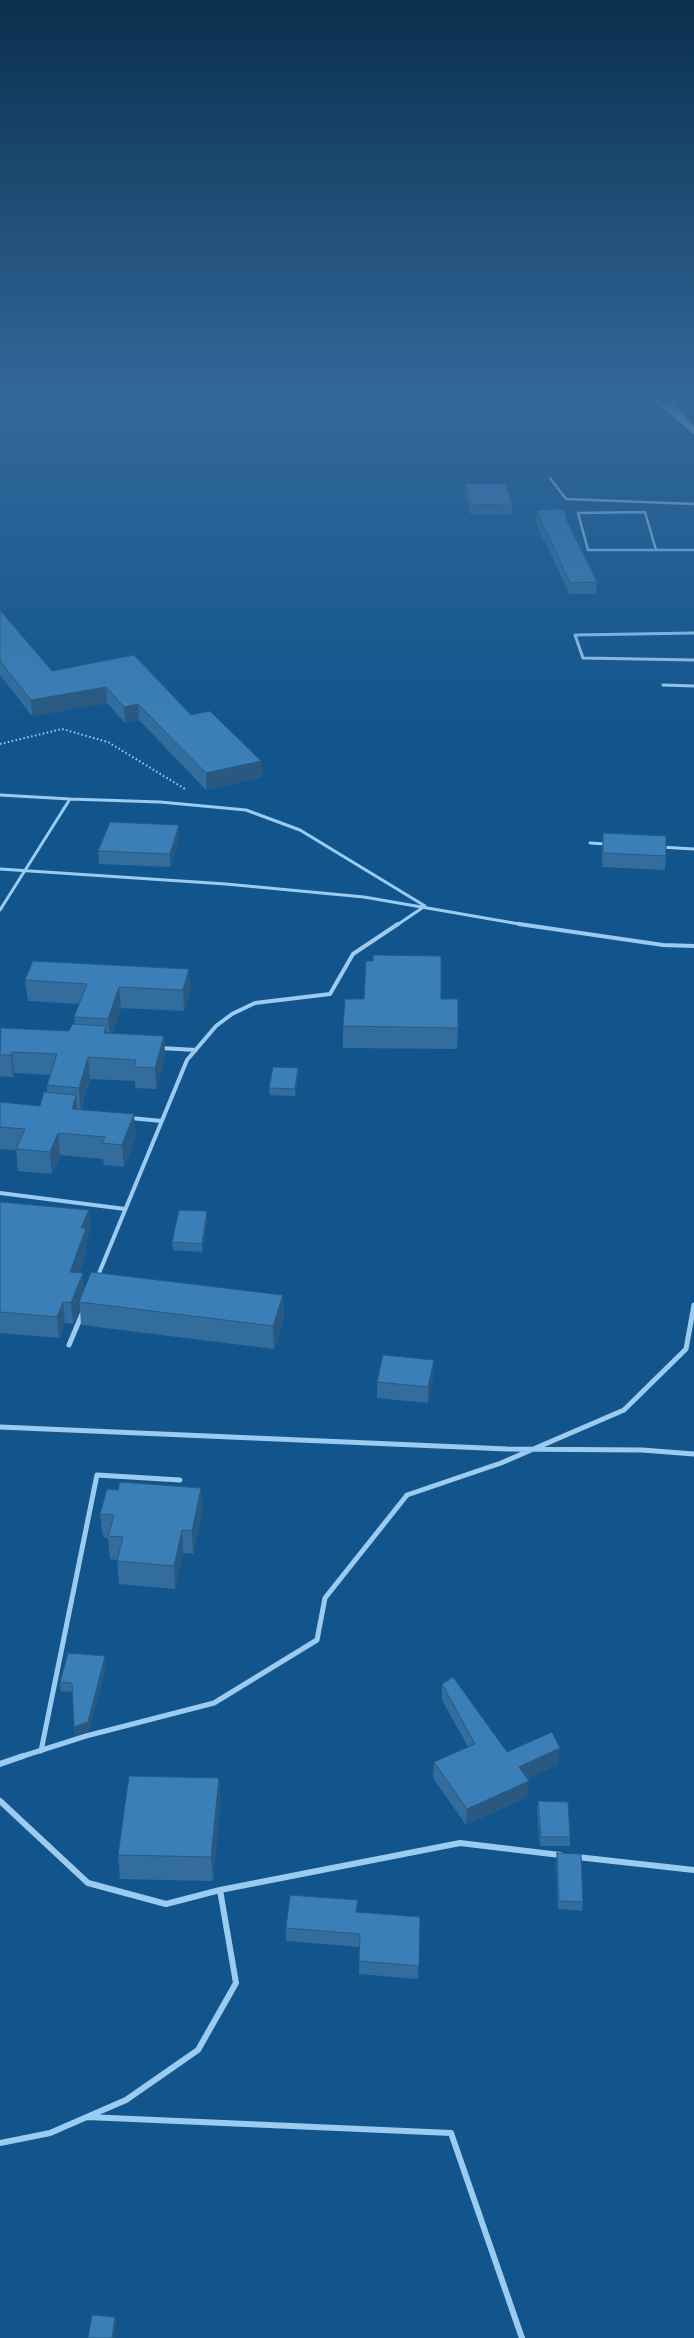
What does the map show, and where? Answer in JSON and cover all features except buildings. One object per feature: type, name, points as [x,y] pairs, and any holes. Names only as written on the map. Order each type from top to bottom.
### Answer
[{"type":"street","points":[[656,550],[645,512],[578,513],[588,550],[656,550],[694,550]]},
{"type":"street","points":[[694,633],[576,636],[583,658],[694,660]]},
{"type":"street","points":[[663,686],[694,686]]},
{"type":"street","points":[[0,795],[160,802],[246,810],[300,830],[425,906]]},
{"type":"street","points":[[0,910],[70,799]]},
{"type":"street","points":[[590,844],[614,845]]},
{"type":"street","points":[[654,847],[694,849]]},
{"type":"street","points":[[0,869],[226,884],[364,898],[425,906],[543,928],[663,945],[694,946]]},
{"type":"street","points":[[95,1282],[187,1060],[216,1026],[232,1014],[255,1003],[330,994],[354,954],[425,906]]},
{"type":"street","points":[[156,1048],[196,1050]]},
{"type":"street","points":[[123,1118],[162,1121]]},
{"type":"street","points":[[0,1193],[125,1209]]},
{"type":"street","points":[[0,1764],[86,1736],[214,1703],[317,1640],[325,1598],[407,1495],[501,1463],[624,1410],[686,1349],[694,1305]]},
{"type":"street","points":[[70,1345],[83,1312]]},
{"type":"street","points":[[0,1427],[532,1450],[642,1450],[694,1454]]},
{"type":"street","points":[[41,1751],[97,1475],[180,1480]]},
{"type":"street","points":[[0,1801],[88,1883],[166,1904],[220,1890],[460,1843],[694,1870]]},
{"type":"street","points":[[0,2143],[50,2133],[126,2100],[198,2050],[236,1983],[220,1890]]},
{"type":"street","points":[[87,2117],[451,2133],[522,2338]]},
{"type":"path","points":[[0,744],[62,729],[108,742],[187,790]]}]
